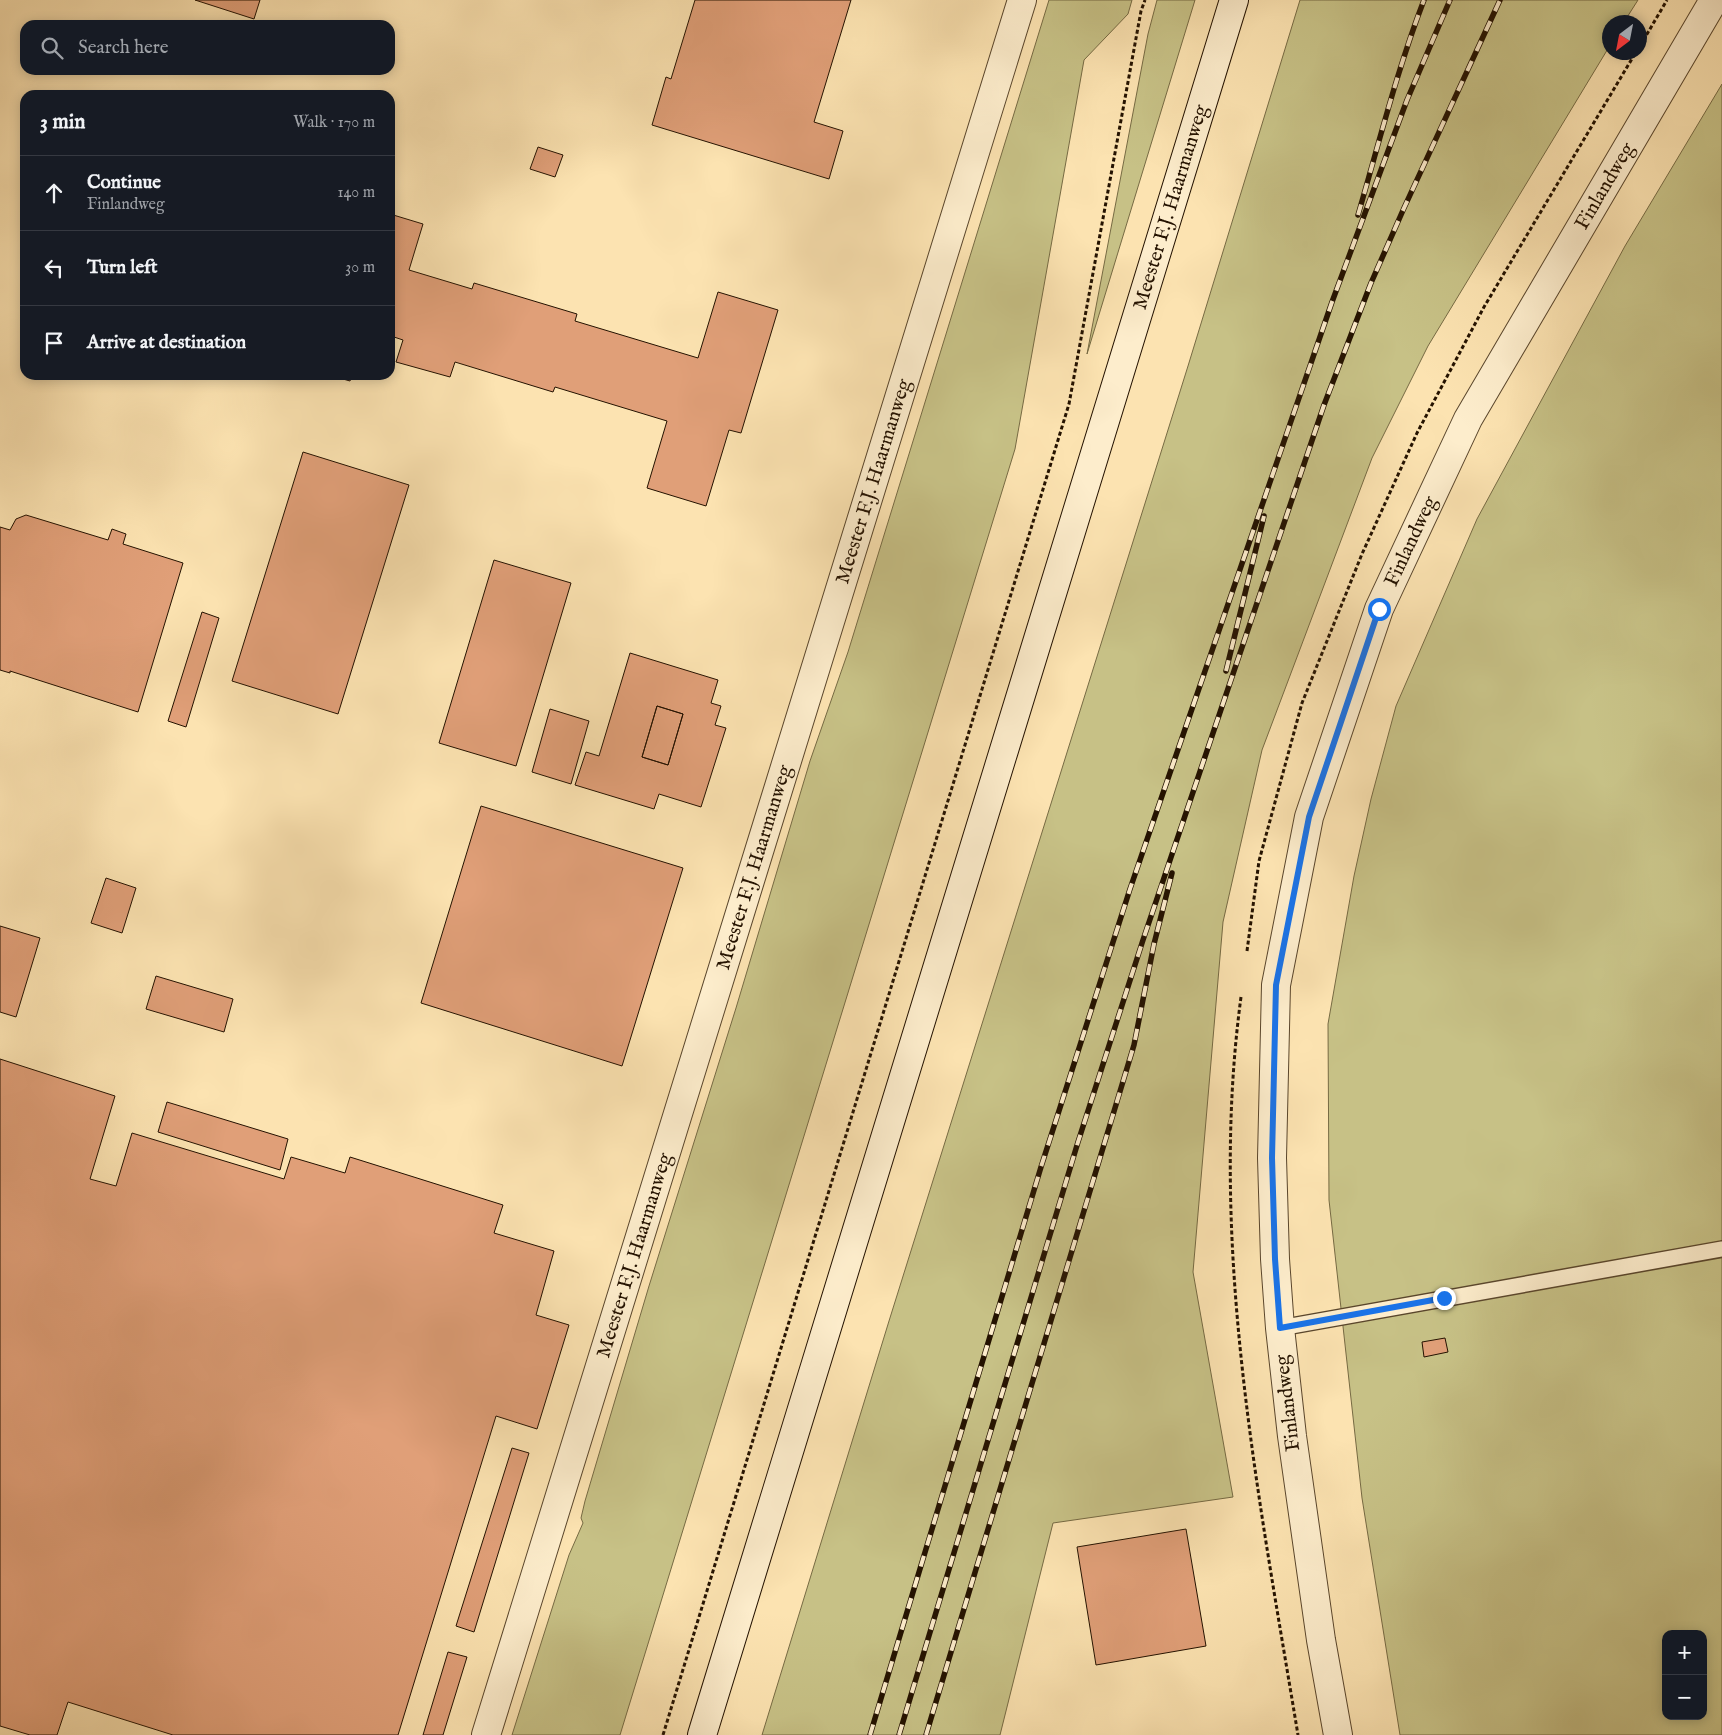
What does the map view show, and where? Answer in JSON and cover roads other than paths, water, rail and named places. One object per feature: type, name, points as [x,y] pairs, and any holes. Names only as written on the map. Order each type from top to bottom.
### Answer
[{"type":"street","name":"Meester F.J. Haarmanweg","points":[[486,1735],[1020,0]]},
{"type":"street","name":"Meester F.J. Haarmanweg","points":[[702,1735],[1234,0]]},
{"type":"street","name":"Finlandweg","points":[[1338,1735],[1321,1640],[1294,1456],[1280,1328],[1275,1259],[1272,1158],[1276,985],[1309,817],[1379,609],[1468,419],[1714,0]]},
{"type":"lane","points":[[1280,1328],[1722,1249]]},
{"type":"railway","points":[[1358,215],[1397,80],[1424,0]]},
{"type":"railway","points":[[870,1735],[1041,1167],[1130,889],[1332,302],[1407,100],[1450,0]]},
{"type":"railway","points":[[899,1735],[1078,1142],[1143,940],[1324,405],[1371,283],[1500,0]]},
{"type":"railway","points":[[1226,671],[1264,516]]},
{"type":"railway","points":[[926,1735],[1134,1045],[1154,944],[1172,873]]}]
